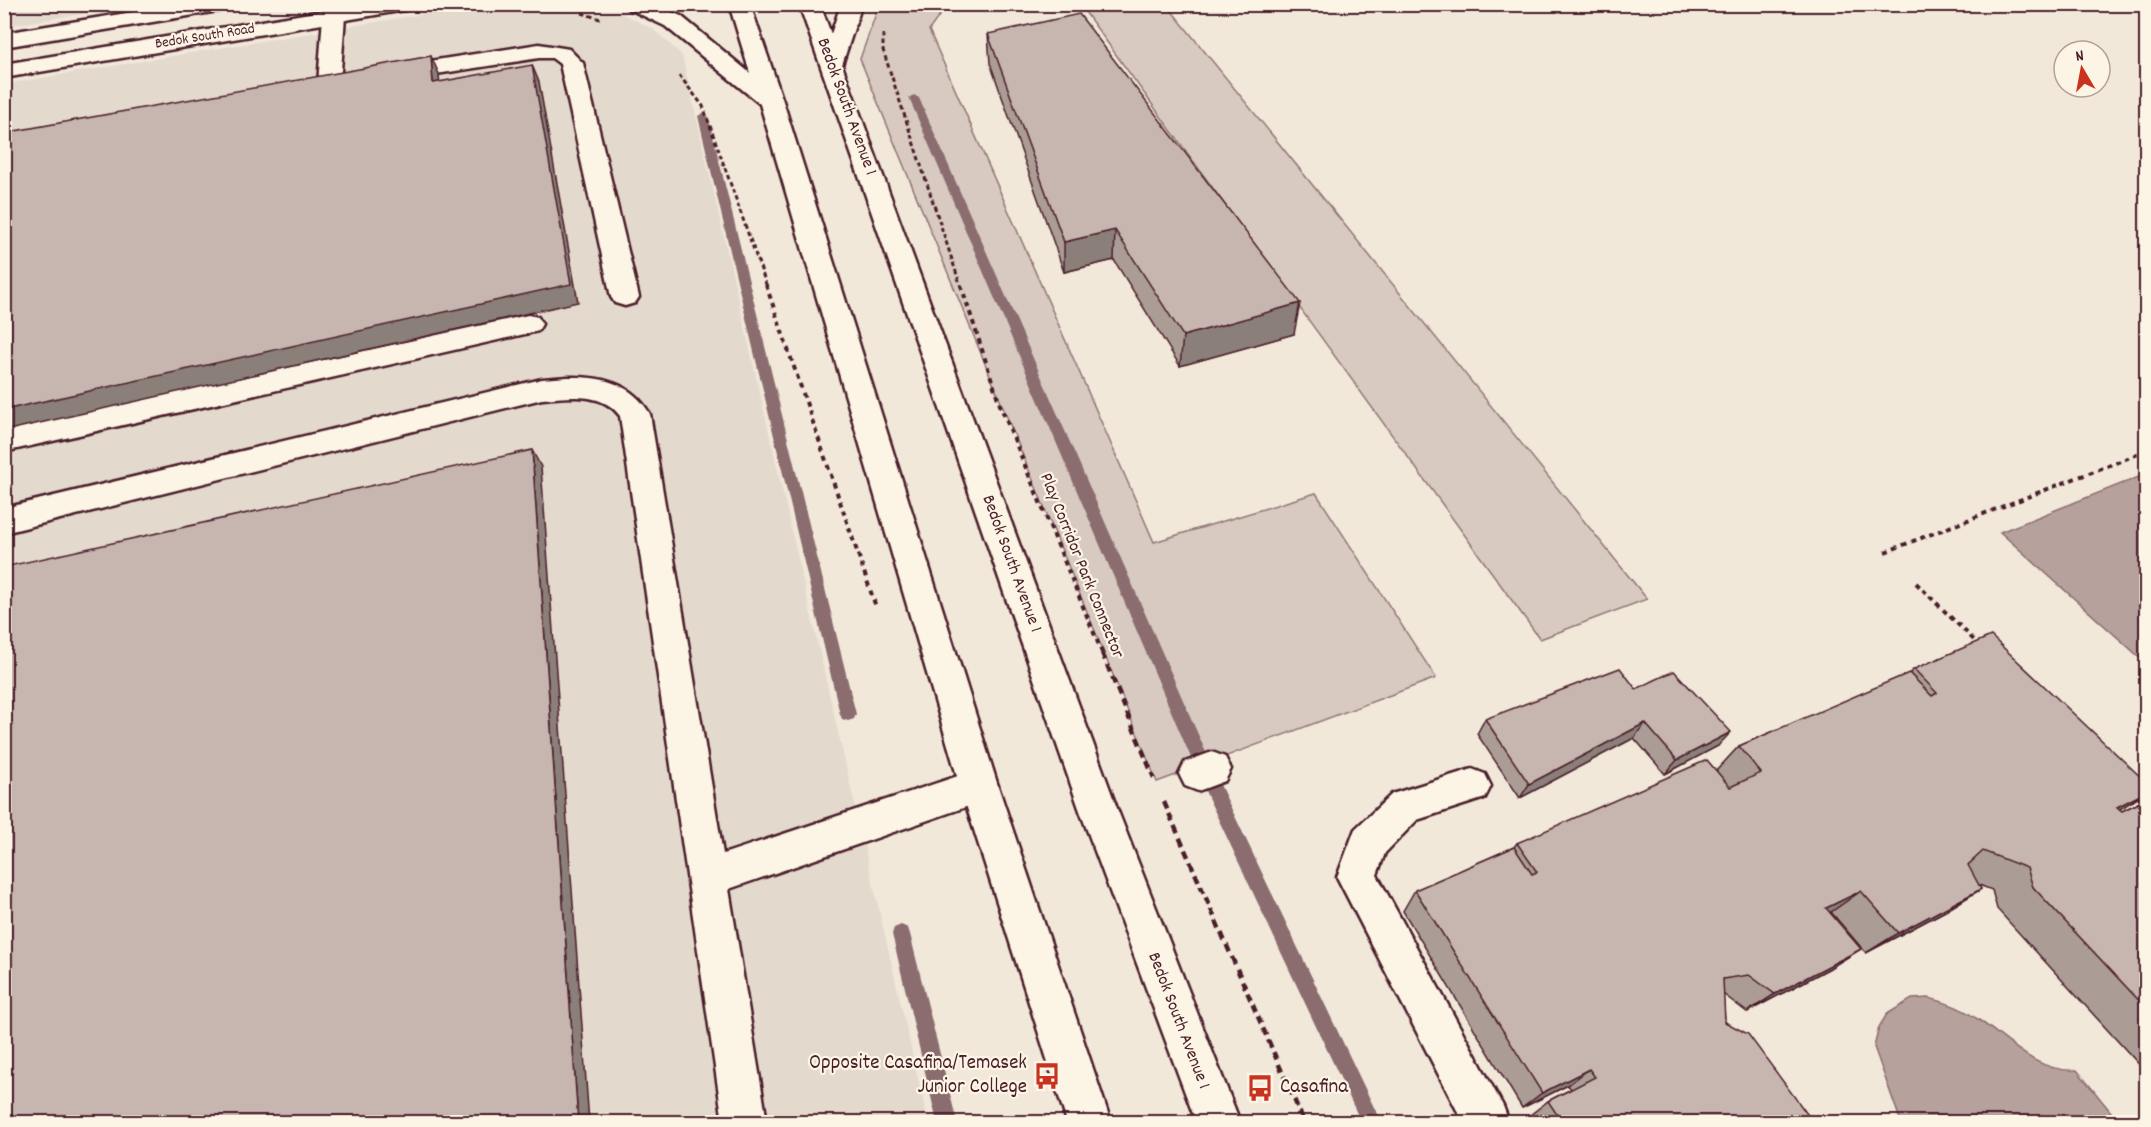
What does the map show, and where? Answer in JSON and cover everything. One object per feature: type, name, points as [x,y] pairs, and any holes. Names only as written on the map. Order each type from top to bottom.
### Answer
[{"type":"main road","name":"Bedok South Road","points":[[4,40],[224,4]]},
{"type":"main road","name":"Bedok South Road","points":[[4,71],[405,4]]},
{"type":"main road","points":[[634,4],[673,21],[771,101]]},
{"type":"main road","points":[[739,4],[771,101],[979,786],[1089,1122]]},
{"type":"main road","name":"Bedok South Avenue 1","points":[[809,4],[1099,811],[1218,1122]]},
{"type":"main road","points":[[831,64],[852,4]]},
{"type":"main road","points":[[334,16],[352,80]]},
{"type":"main road","points":[[306,88],[538,51],[558,51],[565,55],[572,63],[625,297]]},
{"type":"main road","points":[[4,441],[528,324]]},
{"type":"main road","points":[[4,521],[542,389],[580,385],[610,391],[628,403],[635,414],[745,1122]]},
{"type":"main road","points":[[707,878],[979,786]]},
{"type":"main road","points":[[1472,786],[1405,806],[1369,842],[1357,877],[1487,1122]]},
{"type":"path","points":[[582,13],[604,20]]},
{"type":"path","name":"Play Corridor Park Connector","points":[[883,30],[883,50],[1000,405],[1158,789]]},
{"type":"path","points":[[676,72],[703,106],[818,432],[877,610]]},
{"type":"path","points":[[1885,552],[2146,451]]},
{"type":"path","points":[[1916,583],[1984,650]]},
{"type":"path","points":[[1163,800],[1304,1122]]},
{"type":"shaded area","points":[[5,4],[141,4],[141,5],[5,26]]},
{"type":"shaded area","points":[[879,5],[947,5],[929,30],[1154,542],[1316,493],[1436,678],[1157,782],[860,59]]},
{"type":"shaded area","points":[[1080,5],[1167,5],[1647,599],[1540,639]]},
{"type":"shaded area","points":[[471,6],[621,13],[653,29],[682,55],[928,1122],[5,1122],[5,84]]},
{"type":"shaded area","points":[[2146,474],[2146,663],[2000,532]]},
{"type":"shaded area","points":[[1929,998],[1971,1014],[2035,1060],[2048,1066],[2077,1070],[2119,1122],[1901,1122],[1874,1047],[1879,1027],[1887,1014],[1912,999]]},
{"type":"building","points":[[1079,14],[1300,303],[1183,336],[1115,230],[1064,242],[988,34]]},
{"type":"building","points":[[431,56],[433,83],[532,65],[571,284],[4,410],[4,133]]},
{"type":"building","points":[[532,450],[578,1122],[4,1122],[4,567]]},
{"type":"building","points":[[1991,636],[2146,782],[2146,792],[2117,807],[2122,811],[2146,799],[2146,1008],[2033,887],[2027,868],[1983,851],[1968,865],[1981,889],[1898,933],[1861,891],[1826,908],[1861,949],[1775,994],[1749,975],[1723,979],[1725,1022],[1748,1034],[1813,1122],[1562,1122],[1548,1101],[1595,1077],[1589,1069],[1542,1093],[1415,890],[1514,847],[1532,874],[1537,872],[1517,843],[1707,760],[1730,787],[1761,773],[1739,746],[1909,673],[1932,696],[1937,693],[1914,669]]},
{"type":"building","points":[[1620,668],[1636,689],[1674,671],[1731,732],[1677,760],[1645,723],[1529,784],[1485,719]]},
{"type":"waterway","points":[[914,98],[1215,793],[1371,1122]]},
{"type":"waterway","points":[[703,116],[848,714]]},
{"type":"waterway","points":[[901,934],[947,1122]]},
{"type":"place","name":"Opposite Casafina/Temasek Junior College","points":[[1047,1076]]},
{"type":"place","name":"Casafina","points":[[1260,1088]]}]
